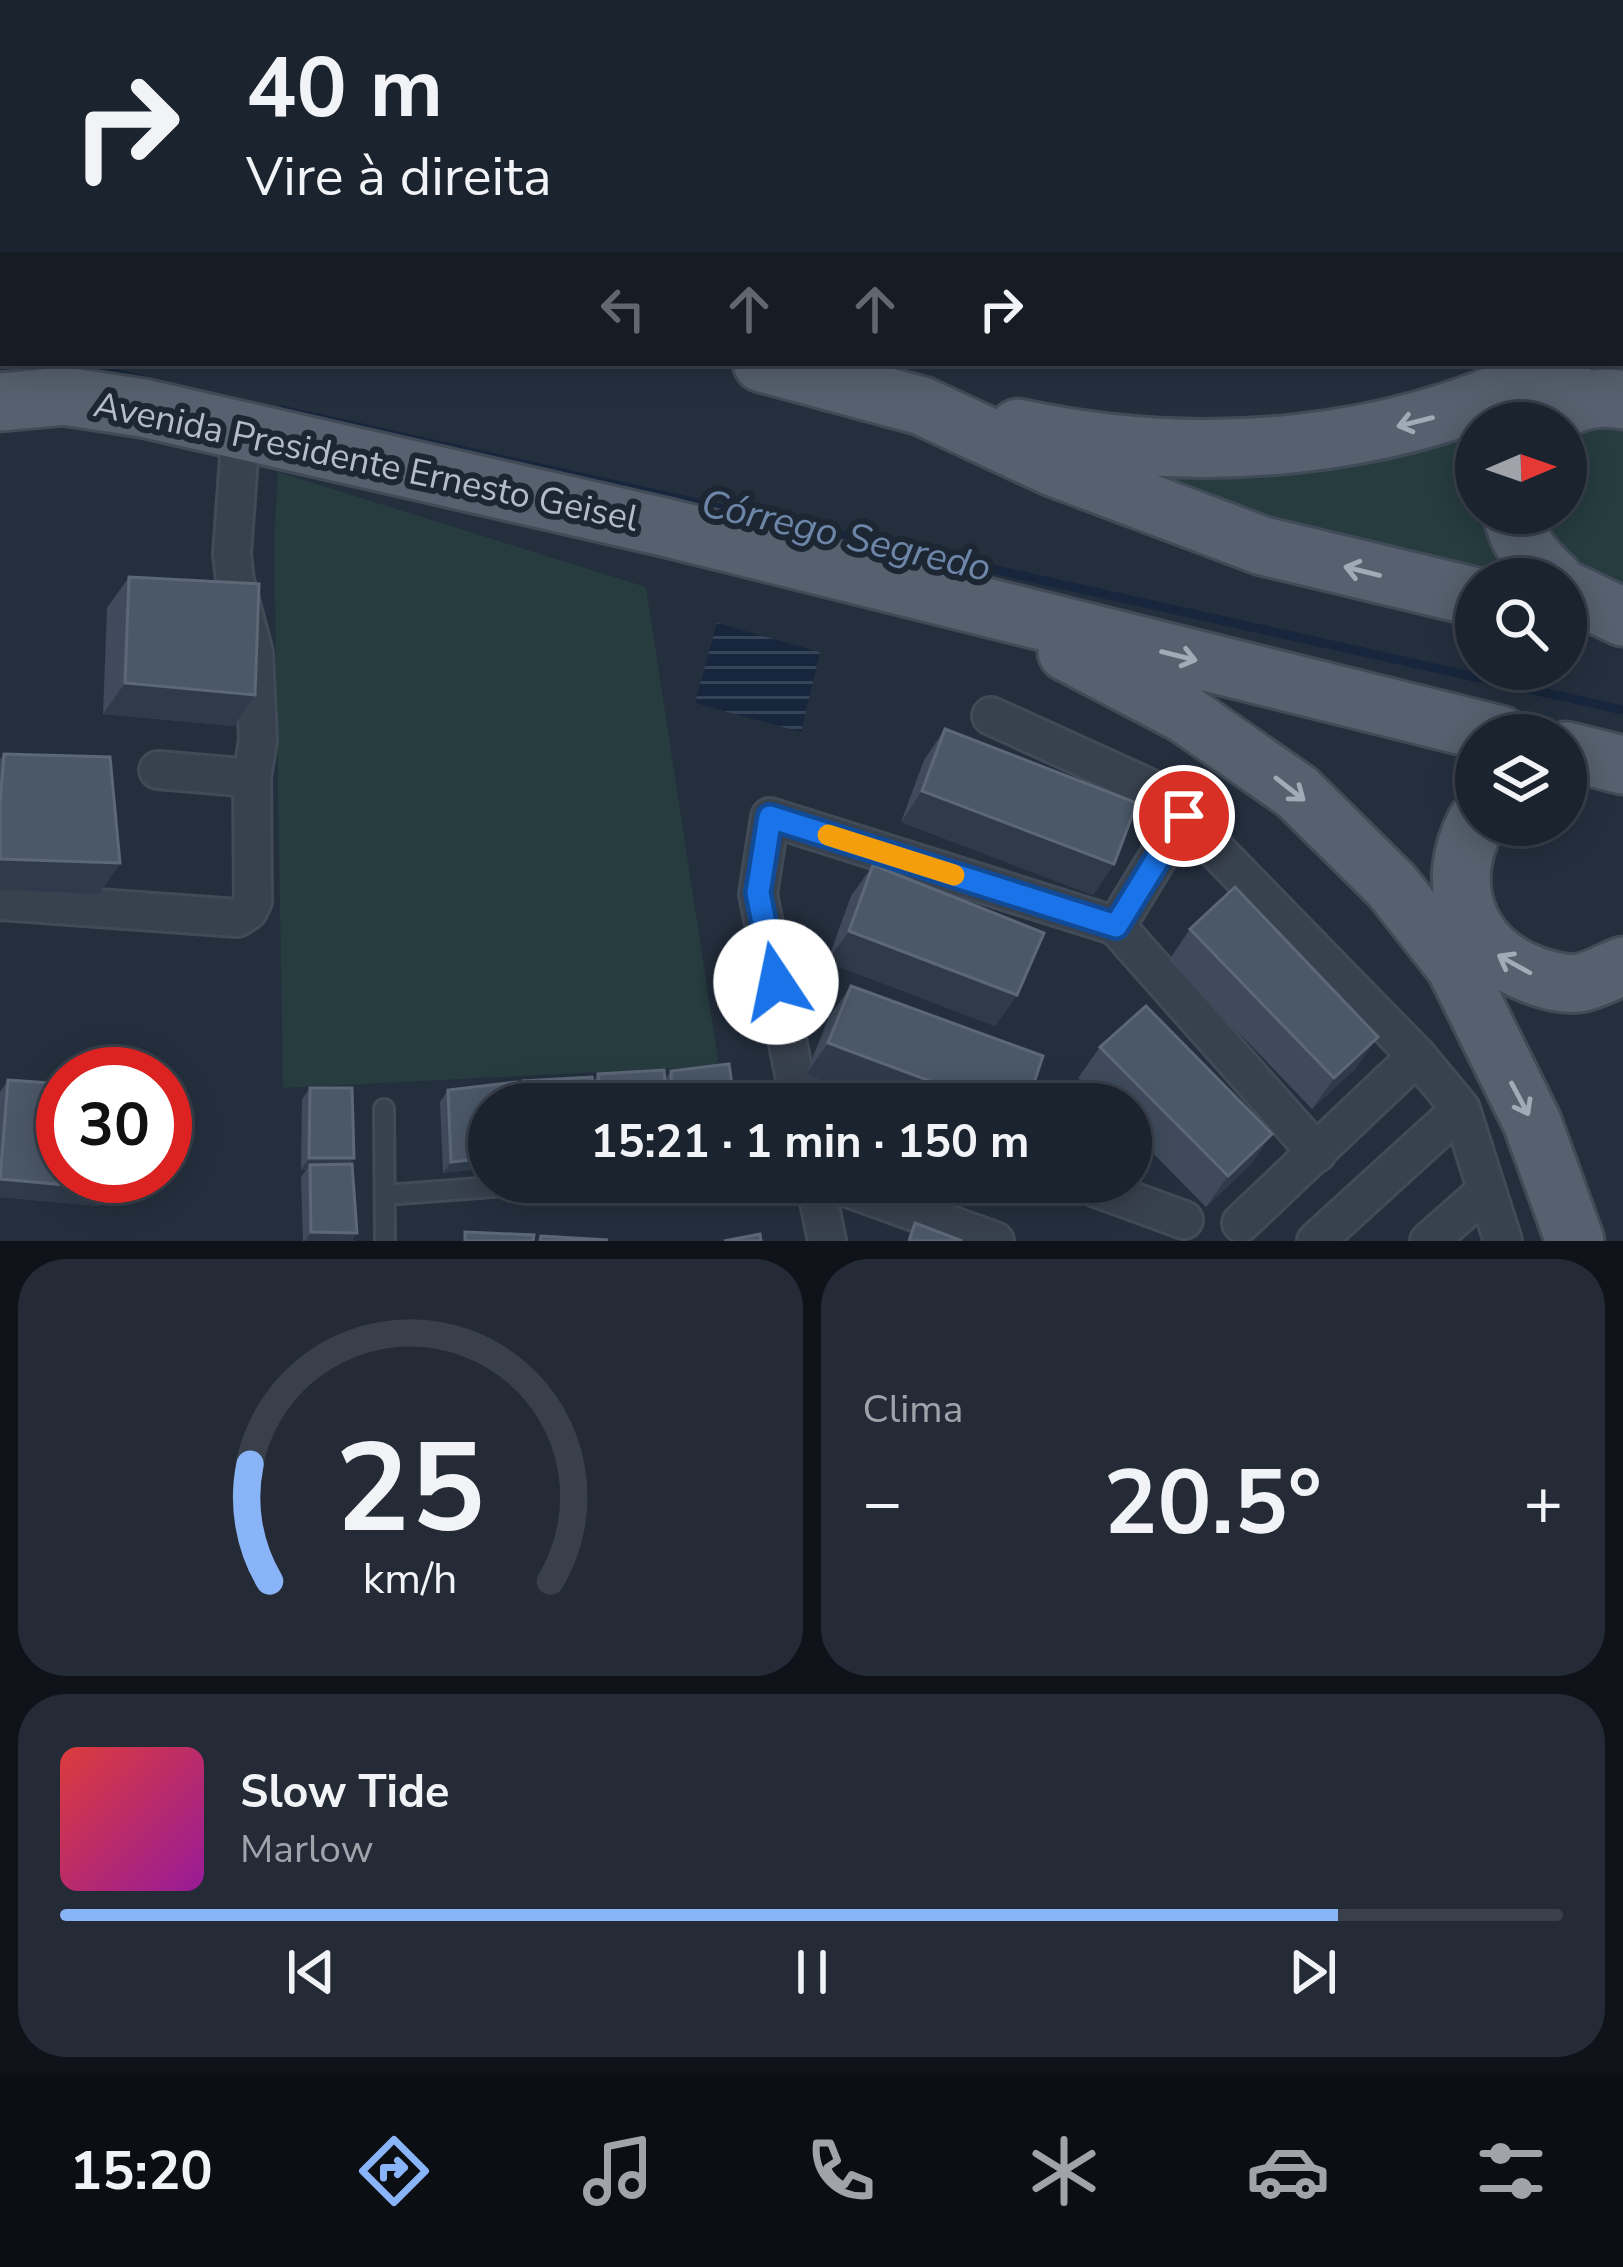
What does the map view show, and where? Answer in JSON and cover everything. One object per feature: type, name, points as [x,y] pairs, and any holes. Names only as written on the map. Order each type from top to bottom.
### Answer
[{"type":"main road","points":[[773,366],[1045,434],[1176,449],[1318,442],[1421,422],[1557,366]]},
{"type":"main road","name":"Avenida Presidente Ernesto Geisel","points":[[0,402],[64,396],[142,408],[668,528],[1455,724]]},
{"type":"main road","points":[[1579,402],[1607,397],[1623,400]]},
{"type":"main road","points":[[922,406],[1053,467],[1263,546],[1455,592]]},
{"type":"main road","points":[[931,595],[1086,660],[1185,714],[1297,792],[1392,886],[1455,966],[1532,1122],[1575,1241]]},
{"type":"main road","points":[[1587,600],[1623,616]]},
{"type":"main road","points":[[1587,619],[1623,627]]},
{"type":"main road","points":[[1467,846],[1460,866],[1464,903],[1476,934],[1507,965],[1551,981],[1580,983],[1623,965]]},
{"type":"street","points":[[0,901],[237,918],[253,902],[252,778],[258,740],[254,652],[232,554],[241,430]]},
{"type":"street","points":[[991,716],[1156,790],[1184,816],[1417,1056],[1461,1109],[1503,1241]]},
{"type":"street","points":[[158,770],[252,778]]},
{"type":"street","points":[[1116,926],[1184,816]]},
{"type":"street","points":[[808,1083],[758,893],[770,817],[1116,926],[1317,1153]]},
{"type":"street","points":[[1241,1223],[1417,1056]]},
{"type":"street","points":[[1316,1241],[1461,1109]]},
{"type":"street","points":[[1429,1241],[1487,1190]]},
{"type":"street","points":[[819,1203],[827,1241]]},
{"type":"street","points":[[921,1203],[995,1241]]},
{"type":"street","points":[[1138,1203],[1184,1220]]},
{"type":"lane","points":[[384,1109],[385,1241]]},
{"type":"lane","points":[[385,1196],[468,1189]]},
{"type":"green space","points":[[1597,366],[1623,366],[1623,382],[1572,402],[1519,402]]},
{"type":"green space","points":[[1623,416],[1623,589],[1587,579],[1587,558],[1567,558],[1547,534],[1587,534],[1587,423]]},
{"type":"green space","points":[[1455,421],[1455,534],[1503,534],[1513,558],[1455,558],[1455,569],[1336,542],[1107,459]]},
{"type":"green space","points":[[278,472],[646,587],[719,1066],[283,1088],[274,542]]},
{"type":"water","points":[[717,623],[820,652],[801,732],[695,703]]},
{"type":"building","points":[[129,577],[259,584],[255,695],[125,683]]},
{"type":"building","points":[[945,729],[1137,803],[1114,864],[922,791]]},
{"type":"building","points":[[4,754],[110,757],[120,863],[0,859]]},
{"type":"building","points":[[873,865],[1044,933],[1017,995],[849,931]]},
{"type":"building","points":[[1235,887],[1378,1037],[1334,1078],[1190,929]]},
{"type":"building","points":[[851,986],[1043,1056],[1034,1083],[935,1083],[828,1043]]},
{"type":"building","points":[[1146,1006],[1272,1134],[1228,1176],[1152,1099],[1152,1083],[1136,1083],[1100,1047]]},
{"type":"building","points":[[729,1064],[732,1083],[671,1083],[671,1071]]},
{"type":"building","points":[[664,1070],[665,1083],[599,1083],[598,1074]]},
{"type":"building","points":[[592,1077],[592,1083],[523,1083]]},
{"type":"building","points":[[8,1080],[36,1082],[36,1182],[0,1179]]},
{"type":"building","points":[[310,1088],[352,1088],[354,1158],[309,1158]]},
{"type":"building","points":[[468,1088],[468,1160],[451,1162],[448,1090]]},
{"type":"building","points":[[352,1164],[357,1233],[311,1232],[310,1165]]},
{"type":"building","points":[[915,1223],[962,1241],[909,1241]]},
{"type":"building","points":[[465,1232],[534,1235],[533,1241],[465,1241]]},
{"type":"building","points":[[760,1234],[761,1241],[724,1241]]},
{"type":"building","points":[[541,1236],[608,1240],[540,1241]]},
{"type":"waterway","name":"Córrego Segredo","points":[[82,366],[148,381]]},
{"type":"waterway","name":"Córrego Segredo","points":[[281,410],[1623,710]]},
{"type":"slow traffic","points":[[828,835],[954,875]]},
{"type":"route","points":[[776,982],[758,893],[770,817],[1116,926],[1184,816]]}]
